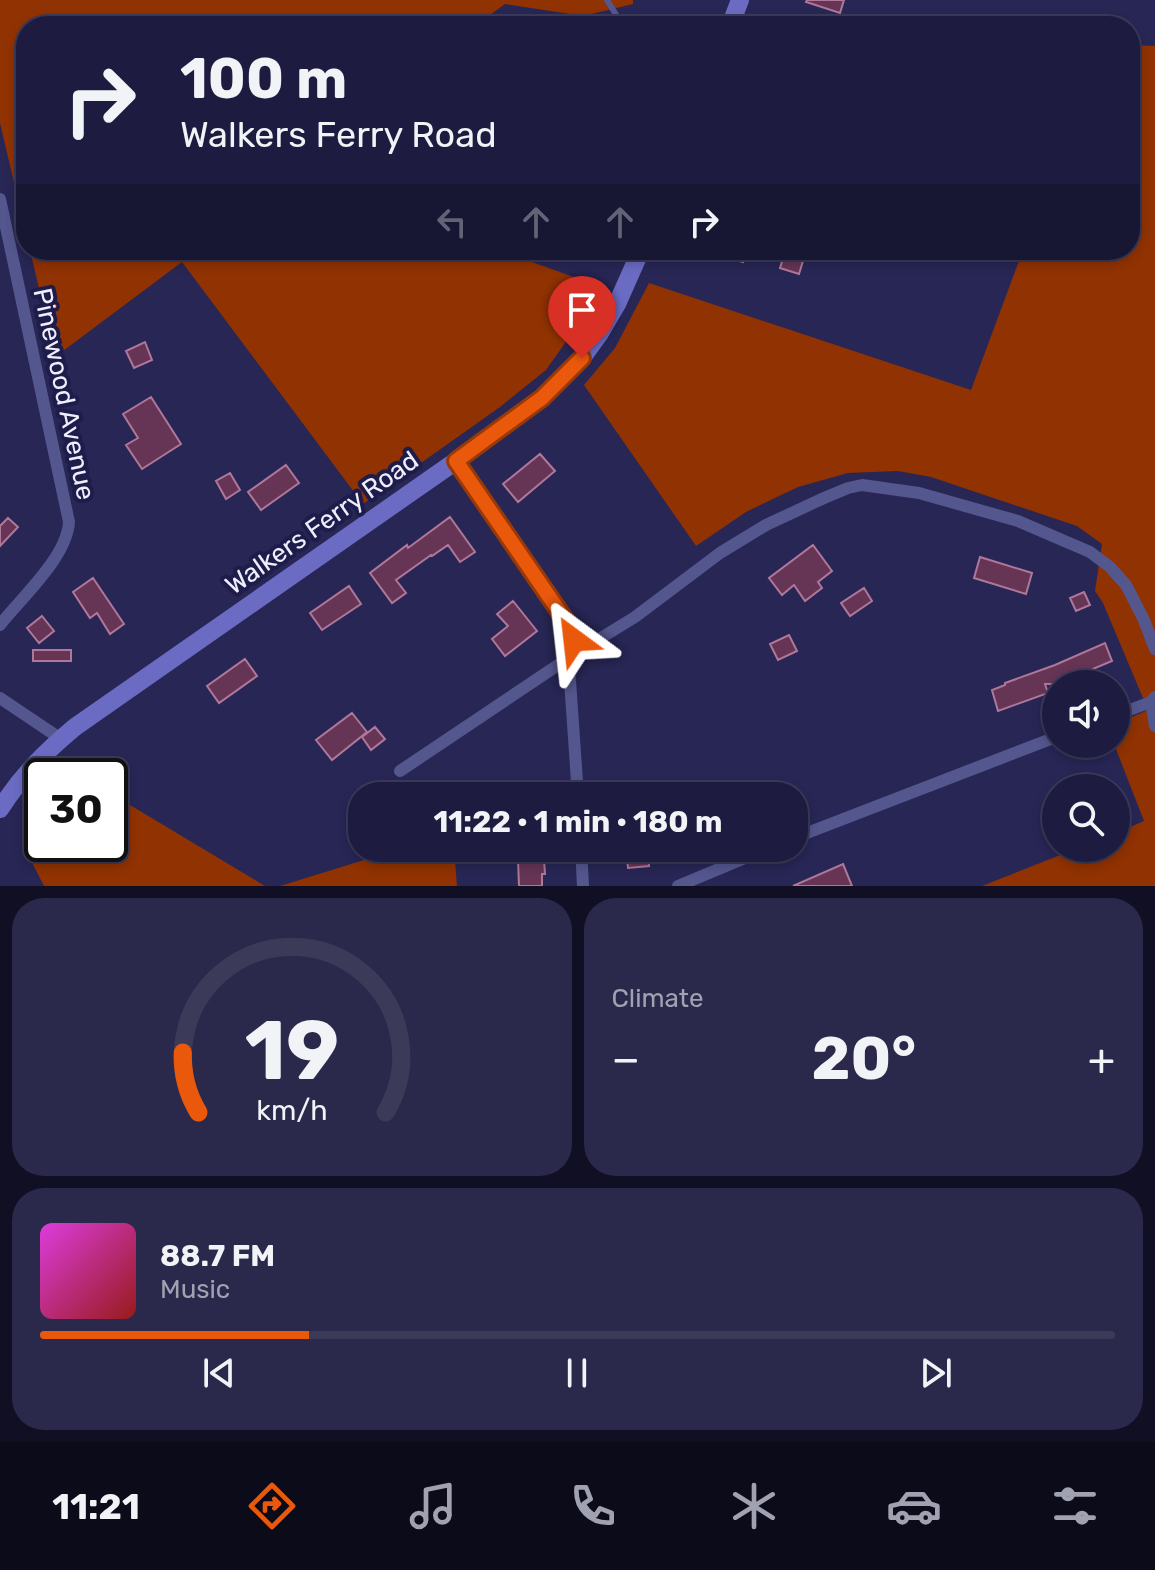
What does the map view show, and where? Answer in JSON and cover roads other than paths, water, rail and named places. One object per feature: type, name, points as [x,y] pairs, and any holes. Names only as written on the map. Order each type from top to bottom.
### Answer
[{"type":"street","name":"Pinewood Avenue","points":[[0,199],[69,522],[60,552],[0,625]]},
{"type":"street","name":"Walkers Ferry Road","points":[[0,809],[28,769],[95,712],[542,398],[582,358],[600,333],[637,260]]},
{"type":"street","points":[[456,461],[570,627],[574,640],[569,666],[577,782]]},
{"type":"street","points":[[400,771],[635,617],[720,553],[824,498],[862,485],[919,493],[1018,521],[1090,552],[1110,567],[1126,585],[1154,648]]},
{"type":"street","points":[[0,698],[61,739]]},
{"type":"street","points":[[1130,709],[1153,700],[1155,726]]},
{"type":"street","points":[[808,833],[1042,742]]},
{"type":"street","points":[[582,862],[583,886]]},
{"type":"street","points":[[678,886],[735,862]]}]
